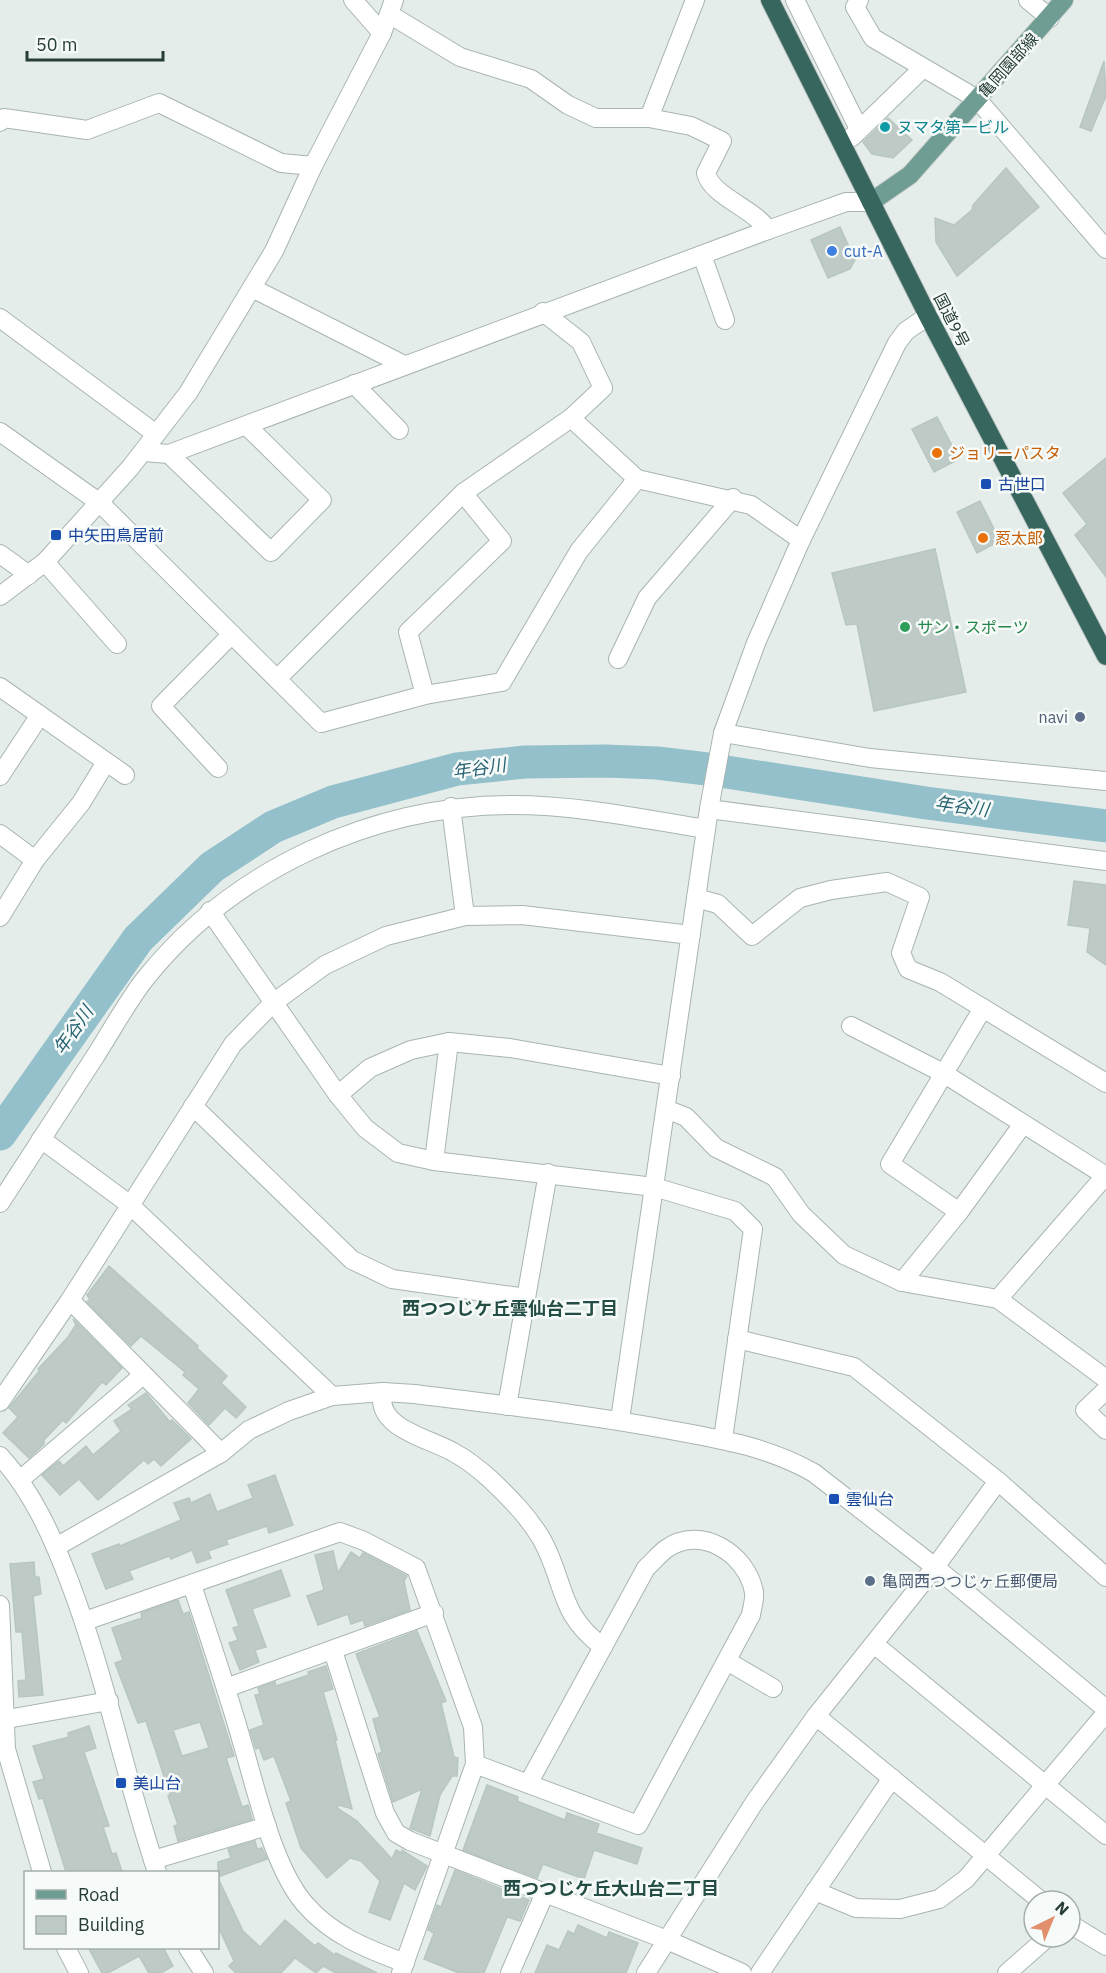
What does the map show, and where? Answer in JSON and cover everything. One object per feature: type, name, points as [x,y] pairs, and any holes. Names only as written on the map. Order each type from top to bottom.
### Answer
[{"type":"highway","name":"国道9号","points":[[770,0],[928,316],[1106,656]]},
{"type":"main road","name":"亀岡園部線","points":[[872,202],[910,175],[1064,0]]},
{"type":"street","points":[[353,0],[382,33]]},
{"type":"street","points":[[649,118],[694,0]]},
{"type":"street","points":[[795,0],[859,129]]},
{"type":"street","points":[[859,0],[855,8],[873,38],[922,69],[977,99],[1106,249]]},
{"type":"street","points":[[1028,0],[1050,18]]},
{"type":"street","points":[[0,596],[45,562],[143,452],[188,393],[274,251],[313,166],[382,33],[392,7],[460,57],[531,79],[568,105],[596,118],[649,118],[691,126],[722,141],[706,173],[707,179],[722,194],[755,215],[768,230]]},
{"type":"street","points":[[843,147],[922,69]]},
{"type":"street","points":[[0,122],[4,118],[87,130],[159,103],[281,163],[313,166]]},
{"type":"street","points":[[143,452],[169,454],[543,312],[846,202],[872,202]]},
{"type":"street","points":[[702,255],[725,320]]},
{"type":"street","points":[[252,288],[404,365]]},
{"type":"street","points":[[277,679],[463,492],[571,418],[603,388],[581,342],[543,312]]},
{"type":"street","points":[[620,1420],[706,829],[722,739],[756,643],[801,540],[897,343],[906,331],[928,316]]},
{"type":"street","points":[[0,318],[156,434]]},
{"type":"street","points":[[354,384],[399,430]]},
{"type":"street","points":[[571,418],[637,479],[733,498],[752,505],[801,540]]},
{"type":"street","points":[[169,454],[271,552],[322,500],[247,426]]},
{"type":"street","points":[[0,432],[100,502],[321,723],[425,695],[502,682],[579,551],[637,479]]},
{"type":"street","points":[[425,695],[408,632],[502,541],[463,492]]},
{"type":"street","points":[[618,659],[647,597],[733,498]]},
{"type":"street","points":[[0,554],[29,575]]},
{"type":"street","points":[[45,562],[117,644]]},
{"type":"street","points":[[218,768],[161,706],[232,634]]},
{"type":"street","points":[[0,687],[125,775]]},
{"type":"street","points":[[0,776],[40,715]]},
{"type":"street","points":[[722,739],[870,758],[1106,781]]},
{"type":"street","points":[[0,917],[35,860],[81,803],[106,762]]},
{"type":"street","points":[[711,802],[1106,861]]},
{"type":"street","points":[[0,1203],[144,980],[210,911],[292,859],[364,830],[451,807],[515,805],[562,808],[706,829]]},
{"type":"street","points":[[451,807],[465,916]]},
{"type":"street","points":[[0,834],[35,860]]},
{"type":"street","points":[[696,898],[718,904],[752,936],[801,898],[831,890],[886,882],[920,897],[901,953],[908,969],[940,982],[1106,1083]]},
{"type":"street","points":[[210,911],[338,1095],[365,1128],[398,1152],[434,1161],[654,1187],[735,1211],[753,1229],[723,1439]]},
{"type":"street","points":[[0,1402],[70,1300],[233,1044],[273,1003],[325,965],[386,936],[465,916],[522,915],[691,935]]},
{"type":"street","points":[[959,1212],[890,1164],[983,1008]]},
{"type":"street","points":[[851,1026],[943,1073],[1106,1176],[998,1299]]},
{"type":"street","points":[[338,1095],[370,1068],[411,1050],[449,1042],[510,1048],[670,1076]]},
{"type":"street","points":[[434,1161],[449,1042]]},
{"type":"street","points":[[193,1106],[352,1260],[392,1279],[526,1298]]},
{"type":"street","points":[[666,1109],[686,1117],[716,1148],[775,1178],[801,1214],[844,1255],[902,1282],[998,1299],[1106,1379]]},
{"type":"street","points":[[902,1282],[959,1212],[1023,1124]]},
{"type":"street","points":[[41,1139],[129,1204],[332,1396]]},
{"type":"street","points":[[507,1406],[548,1173]]},
{"type":"street","points":[[70,1300],[221,1453]]},
{"type":"street","points":[[738,1339],[854,1367],[998,1481],[1106,1577]]},
{"type":"street","points":[[21,1479],[142,1375]]},
{"type":"street","points":[[1106,1390],[1085,1410],[1106,1430]]},
{"type":"street","points":[[383,1392],[380,1404],[396,1425],[453,1452],[479,1469],[516,1503],[540,1538],[553,1564],[572,1617],[587,1635],[603,1647]]},
{"type":"street","points":[[56,1547],[221,1453],[249,1430],[289,1411],[332,1396],[383,1392],[620,1420],[723,1439],[775,1454],[814,1473],[935,1568],[1106,1709]]},
{"type":"street","points":[[0,1456],[21,1479],[56,1547],[85,1621],[155,1866],[267,1826]]},
{"type":"street","points":[[646,1973],[754,1803],[816,1716],[935,1568],[998,1481]]},
{"type":"street","points":[[85,1621],[340,1532],[364,1541],[416,1568],[473,1727],[475,1764],[403,1968],[355,1945],[327,1924],[303,1902],[283,1866],[267,1826],[226,1688],[192,1585]]},
{"type":"street","points":[[475,1764],[528,1784],[638,1825],[751,1616],[754,1593],[745,1569],[730,1552],[709,1541],[688,1541],[667,1548],[646,1568],[528,1784]]},
{"type":"street","points":[[0,1605],[6,1749],[42,1871]]},
{"type":"street","points":[[226,1688],[434,1613]]},
{"type":"street","points":[[874,1644],[1106,1835]]},
{"type":"street","points":[[333,1651],[385,1813],[396,1833],[443,1854],[667,1940],[741,1973]]},
{"type":"street","points":[[727,1661],[773,1688]]},
{"type":"street","points":[[6,1719],[109,1701]]},
{"type":"street","points":[[815,1891],[856,1908],[900,1909],[939,1899],[966,1879],[1106,1713]]},
{"type":"street","points":[[816,1716],[1027,1889]]},
{"type":"street","points":[[759,1973],[892,1778]]},
{"type":"street","points":[[510,1973],[545,1893]]},
{"type":"street","points":[[1082,1931],[1106,1946]]},
{"type":"street","points":[[67,1949],[79,1973]]},
{"type":"street","points":[[189,1949],[204,1973]]},
{"type":"street","points":[[1007,1973],[1034,1949]]},
{"type":"building","points":[[1104,61],[1106,96],[1091,131],[1080,127]]},
{"type":"building","name":"ヌマタ第一ビル","points":[[888,118],[912,140],[893,158],[872,154],[863,142]]},
{"type":"building","points":[[1006,168],[1039,207],[957,276],[936,242],[935,218],[954,225],[972,210],[973,205]]},
{"type":"building","points":[[840,227],[855,260],[850,269],[828,278],[811,240]]},
{"type":"building","points":[[937,417],[959,459],[934,472],[912,429]]},
{"type":"building","points":[[1106,458],[1106,577],[1075,535],[1087,524],[1063,493]]},
{"type":"building","points":[[980,501],[1000,541],[977,553],[957,512]]},
{"type":"building","points":[[935,549],[966,692],[874,711],[857,624],[846,625],[832,573]]},
{"type":"building","points":[[1074,881],[1106,885],[1106,965],[1087,952],[1090,928],[1068,925]]},
{"type":"building","points":[[109,1266],[198,1346],[197,1348],[227,1376],[221,1383],[246,1407],[236,1418],[225,1408],[209,1425],[188,1403],[199,1389],[183,1375],[185,1372],[141,1336],[131,1346],[87,1302],[90,1299],[87,1295]]},
{"type":"building","points":[[73,1319],[122,1368],[106,1385],[102,1382],[66,1423],[63,1420],[44,1440],[44,1444],[29,1458],[3,1433],[18,1417],[9,1408],[40,1370],[38,1369],[68,1337],[76,1325]]},
{"type":"building","points":[[146,1393],[170,1422],[172,1420],[191,1439],[161,1466],[154,1459],[148,1464],[144,1460],[98,1500],[79,1479],[60,1495],[42,1475],[59,1461],[63,1466],[86,1446],[93,1455],[121,1431],[114,1421],[132,1409],[128,1405]]},
{"type":"building","points":[[275,1475],[293,1525],[269,1533],[267,1526],[226,1540],[228,1544],[208,1551],[211,1558],[197,1563],[192,1550],[171,1559],[169,1556],[129,1571],[133,1579],[106,1589],[92,1554],[119,1544],[120,1546],[181,1520],[174,1503],[189,1498],[191,1503],[210,1494],[217,1512],[253,1498],[248,1485]]},
{"type":"building","points":[[333,1551],[338,1573],[351,1552],[360,1558],[363,1553],[407,1576],[404,1581],[410,1610],[365,1626],[363,1620],[351,1624],[348,1614],[318,1625],[307,1596],[324,1590],[315,1555]]},
{"type":"building","points":[[34,1562],[35,1577],[39,1577],[41,1594],[33,1596],[43,1695],[19,1697],[18,1681],[26,1680],[22,1632],[16,1632],[10,1564]]},
{"type":"building","points":[[281,1570],[290,1596],[252,1609],[266,1647],[255,1650],[259,1662],[240,1670],[229,1643],[238,1640],[233,1628],[239,1626],[226,1590]]},
{"type":"building","points":[[178,1600],[183,1614],[189,1612],[234,1756],[226,1758],[242,1807],[248,1805],[252,1819],[178,1841],[174,1826],[178,1825],[168,1796],[170,1795],[146,1721],[138,1723],[115,1663],[123,1660],[112,1628],[142,1618],[141,1613]],"holes":[[[200,1722],[209,1748],[182,1756],[173,1730]]]},
{"type":"building","points":[[417,1631],[446,1701],[441,1703],[454,1757],[458,1758],[457,1776],[452,1776],[440,1795],[430,1836],[410,1828],[422,1789],[393,1802],[378,1754],[382,1752],[373,1719],[380,1717],[356,1654]]},
{"type":"building","points":[[326,1666],[333,1689],[323,1692],[337,1740],[335,1740],[352,1809],[339,1805],[337,1808],[357,1821],[392,1859],[396,1850],[402,1853],[402,1850],[427,1866],[415,1890],[404,1883],[390,1920],[369,1912],[380,1881],[361,1861],[350,1858],[327,1878],[301,1848],[286,1803],[291,1801],[274,1756],[264,1760],[259,1747],[256,1749],[250,1730],[264,1725],[255,1695],[260,1694],[258,1688],[275,1682],[276,1686],[309,1675],[308,1672]]},
{"type":"building","points":[[89,1726],[96,1748],[84,1752],[109,1826],[103,1827],[112,1854],[116,1853],[122,1871],[66,1871],[43,1798],[39,1799],[33,1782],[44,1779],[33,1746],[69,1737],[68,1733]]},
{"type":"building","points":[[487,1785],[518,1797],[517,1801],[565,1820],[567,1813],[599,1824],[596,1833],[642,1848],[637,1864],[594,1850],[584,1879],[543,1864],[537,1878],[463,1850]]},
{"type":"building","points":[[255,1841],[257,1849],[262,1848],[267,1859],[219,1877],[218,1862],[231,1858],[228,1849]]},
{"type":"building","points":[[455,1870],[529,1900],[520,1921],[507,1917],[484,1973],[459,1973],[424,1959],[434,1933],[428,1930],[437,1905],[441,1907]]},
{"type":"building","points":[[219,1880],[243,1931],[260,1947],[285,1920],[315,1946],[318,1943],[335,1955],[336,1953],[377,1973],[336,1973],[323,1966],[316,1973],[295,1958],[281,1973],[236,1973],[229,1966],[234,1961],[219,1928]]},
{"type":"building","points":[[578,1925],[607,1938],[609,1932],[638,1943],[626,1973],[535,1973],[547,1945],[559,1950],[568,1931],[574,1934]]},
{"type":"building","points":[[89,1949],[164,1949],[173,1966],[161,1973],[149,1973],[139,1956],[108,1973],[102,1973]]},
{"type":"waterway","name":"年谷川","points":[[0,1134],[138,939],[212,867],[273,827],[333,802],[457,769],[525,762],[605,761],[657,763],[707,769],[926,803],[1106,826]]},
{"type":"place","name":"ヌマタ第一ビル","points":[[885,127]]},
{"type":"place","name":"cut-A","points":[[832,251]]},
{"type":"place","name":"ジョリーパスタ","points":[[937,453]]},
{"type":"place","name":"古世口","points":[[986,484]]},
{"type":"place","name":"中矢田鳥居前","points":[[56,535]]},
{"type":"place","name":"荵太郎","points":[[983,538]]},
{"type":"place","name":"サン・スポーツ","points":[[905,627]]},
{"type":"place","name":"navi","points":[[1080,717]]},
{"type":"place","name":"雲仙台","points":[[834,1499]]},
{"type":"place","name":"亀岡西つつじヶ丘郵便局","points":[[870,1581]]},
{"type":"place","name":"美山台","points":[[121,1783]]},
{"type":"district","name":"西つつじケ丘雲仙台二丁目","points":[[510,1308]]},
{"type":"district","name":"西つつじケ丘大山台二丁目","points":[[611,1888]]}]
